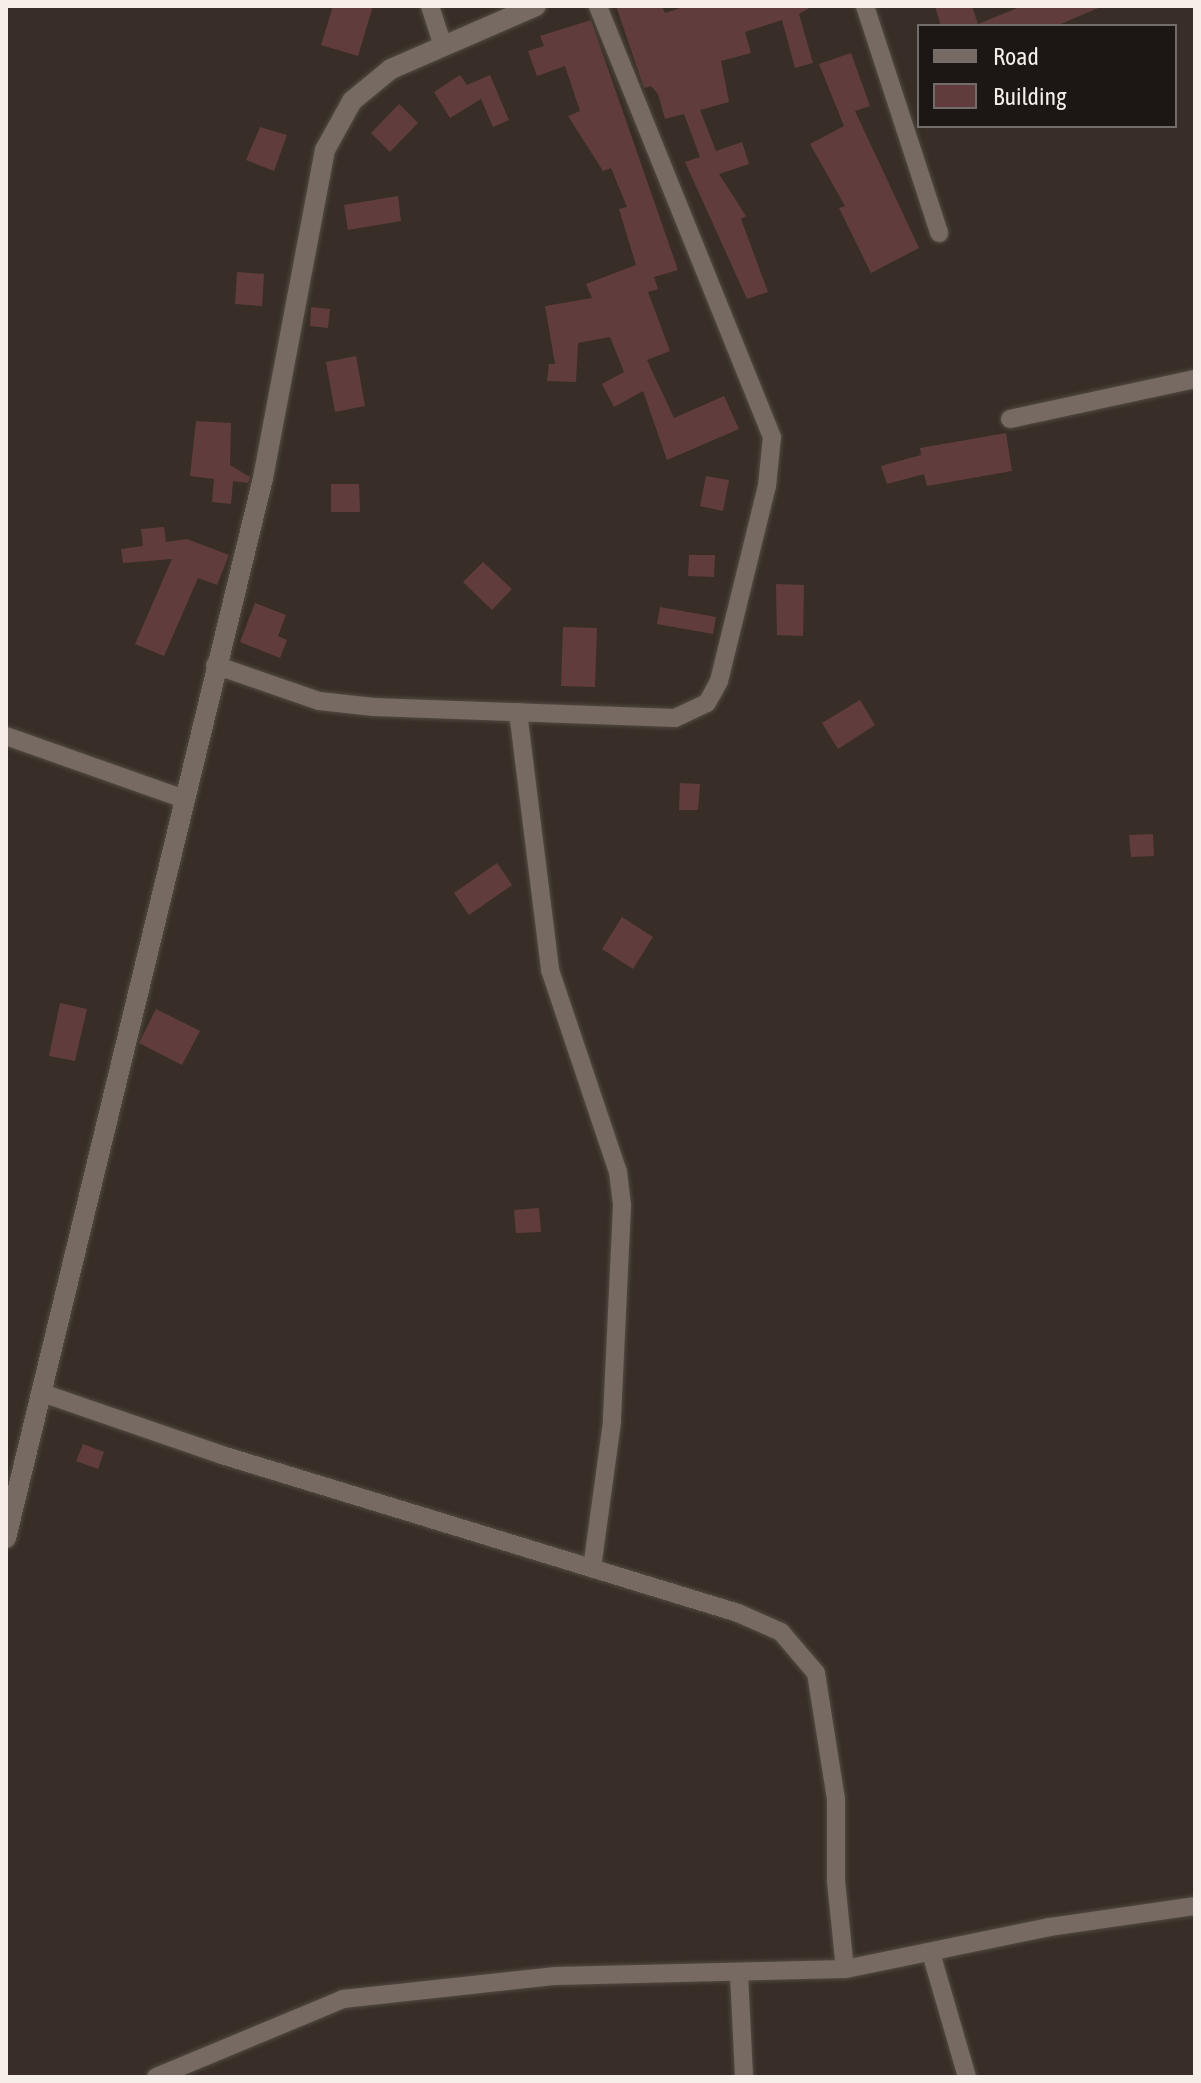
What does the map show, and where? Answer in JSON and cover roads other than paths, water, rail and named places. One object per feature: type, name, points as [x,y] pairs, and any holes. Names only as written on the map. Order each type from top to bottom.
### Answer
[{"type":"main road","points":[[6,1538],[181,798],[263,478],[325,150],[342,114],[366,87],[442,43],[536,6]]},
{"type":"street","points":[[430,6],[442,43]]},
{"type":"street","points":[[215,665],[319,701],[675,718],[707,703],[719,681],[768,474],[772,437],[757,391],[598,6]]},
{"type":"street","points":[[865,6],[939,233]]},
{"type":"street","points":[[1010,419],[1195,379]]},
{"type":"street","points":[[518,712],[550,970],[618,1172],[622,1206],[612,1422],[592,1568]]},
{"type":"street","points":[[6,736],[181,798]]},
{"type":"street","points":[[42,1393],[237,1460],[738,1613],[781,1632],[809,1659],[836,1799],[836,1881],[845,1969]]},
{"type":"street","points":[[156,2077],[343,1999],[556,1976],[739,1974],[845,1969],[1049,1927],[1195,1906]]},
{"type":"street","points":[[931,1953],[967,2077]]},
{"type":"street","points":[[739,1974],[744,2077]]}]
